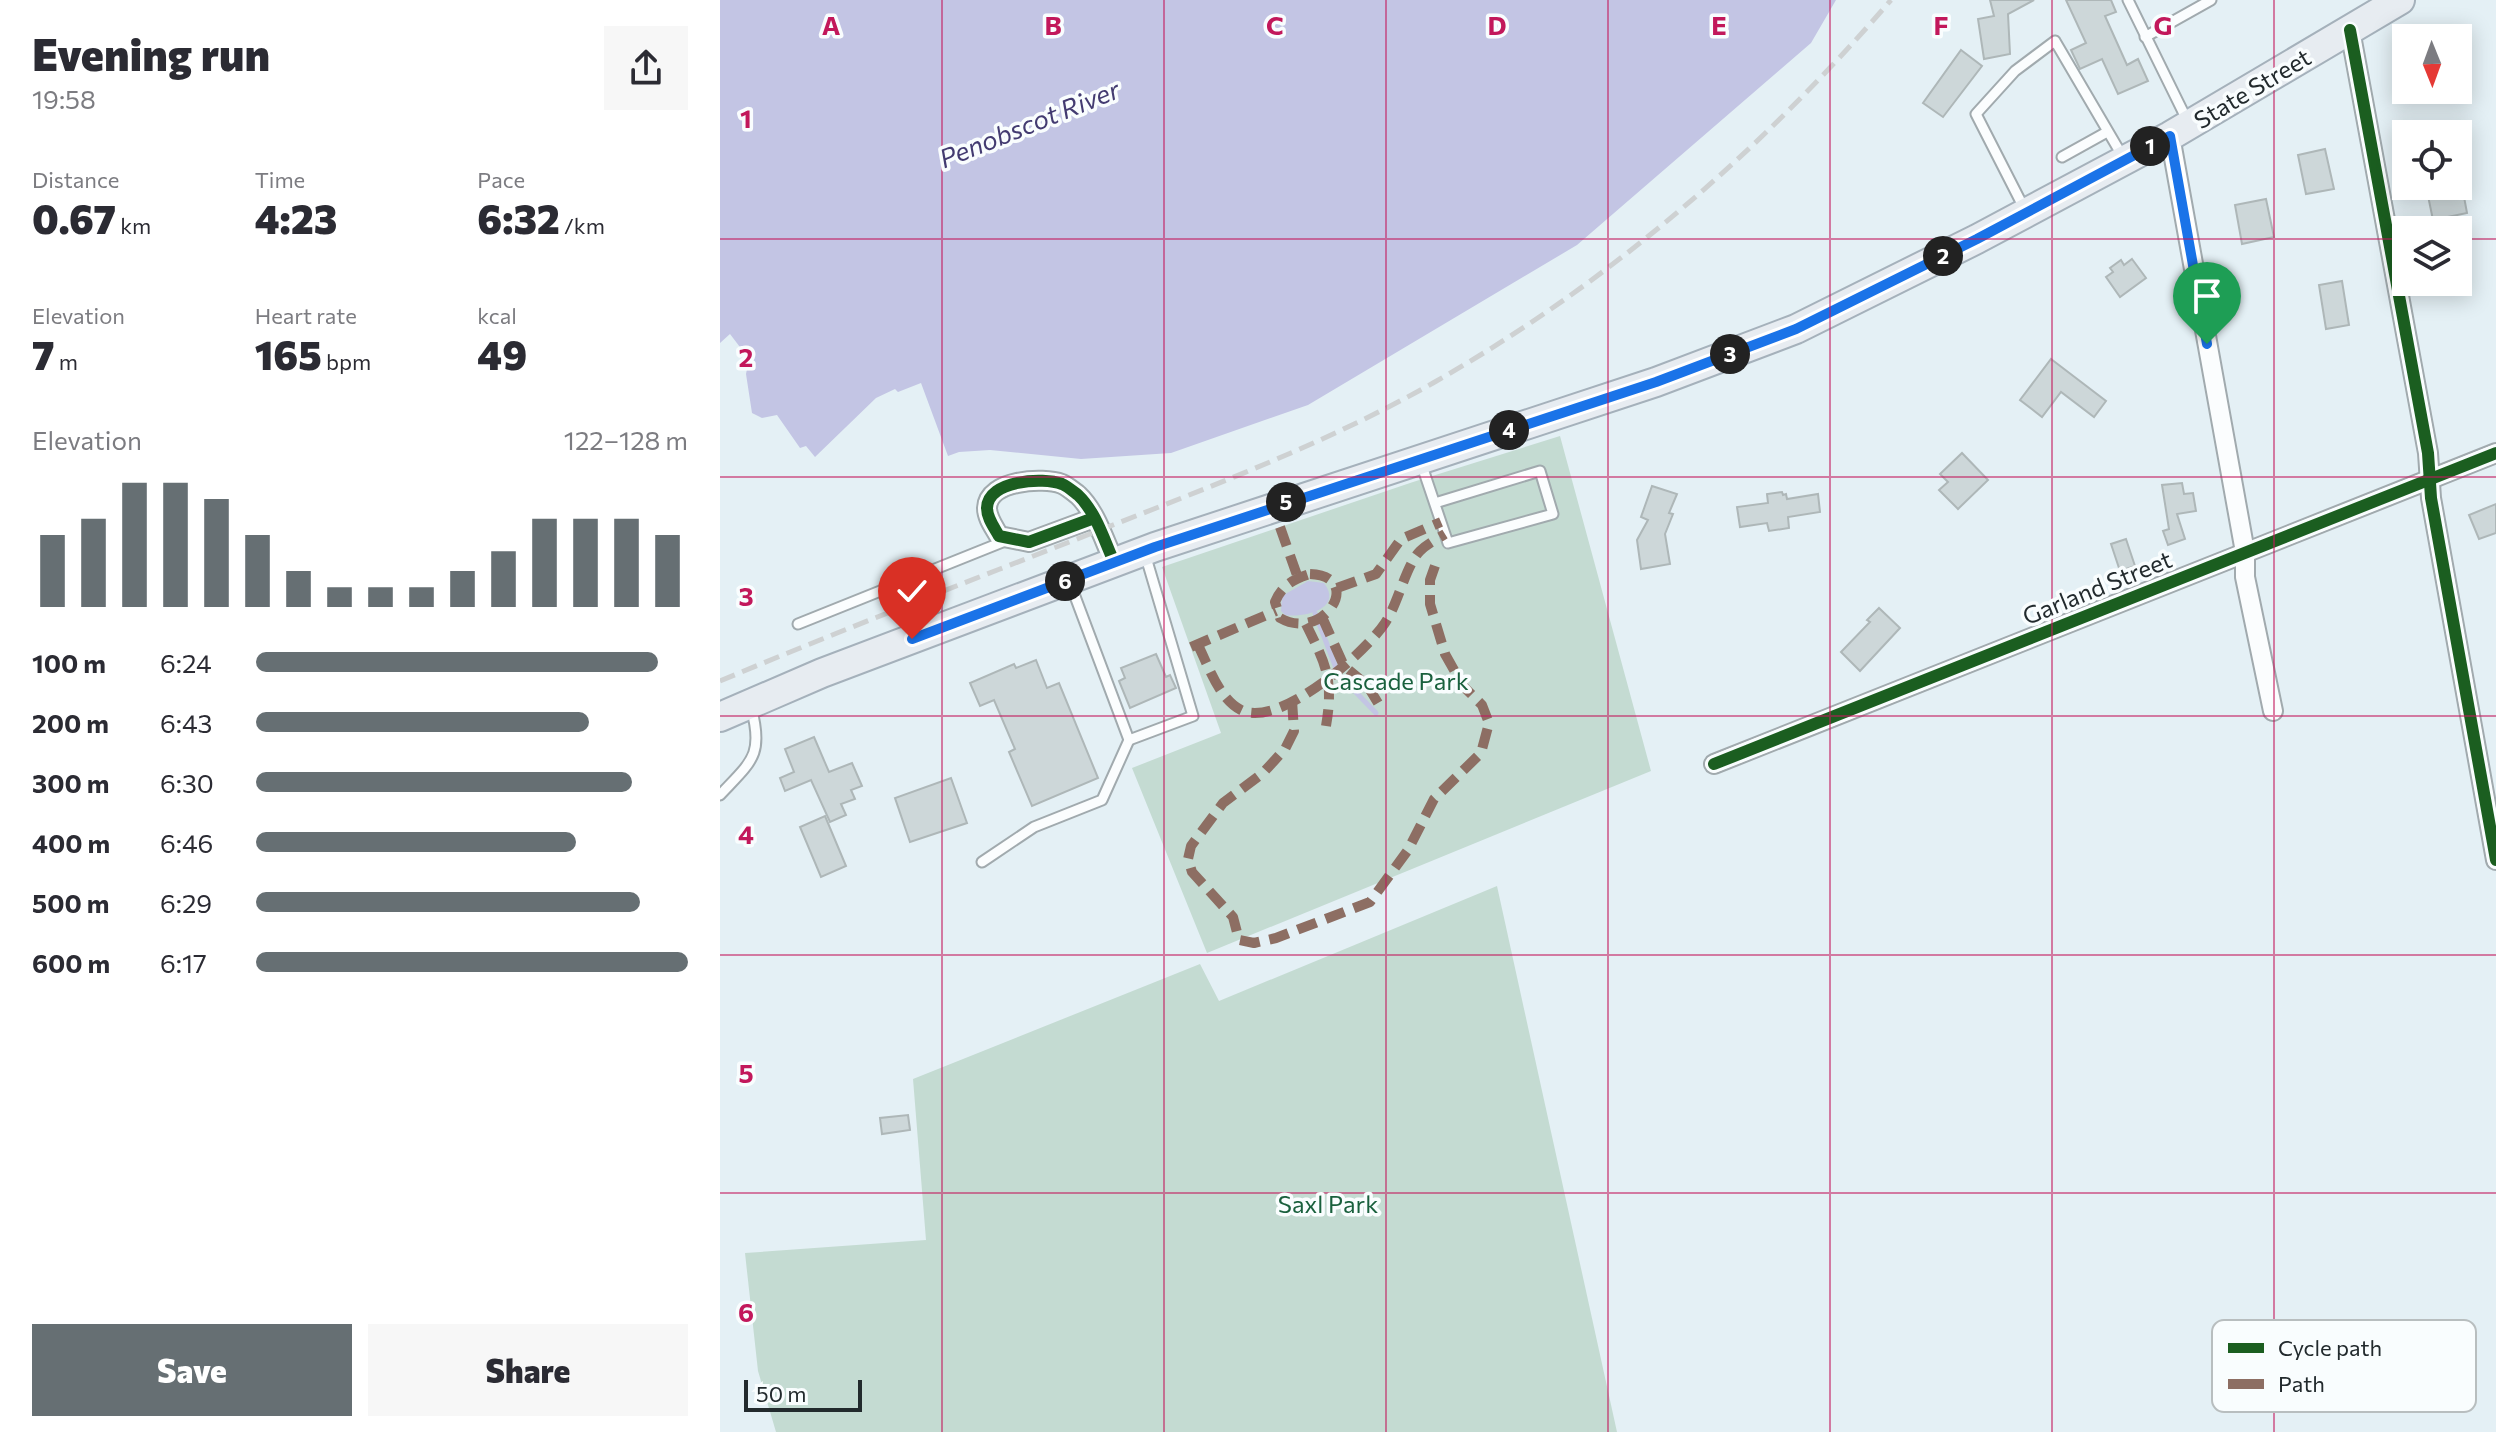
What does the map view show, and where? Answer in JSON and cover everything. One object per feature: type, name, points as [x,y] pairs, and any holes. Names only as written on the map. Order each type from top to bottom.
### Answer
[{"type":"main road","name":"State Street","points":[[720,717],[822,673],[1144,551],[1656,382],[1796,329],[2125,160],[2400,0]]},
{"type":"street","points":[[2350,30],[2428,453],[2428,479],[2496,860]]},
{"type":"street","points":[[2180,130],[2245,552],[2245,577],[2273,711]]},
{"type":"street","name":"Garland Street","points":[[1714,764],[2496,453]]},
{"type":"street","points":[[1094,518],[1029,542],[999,536],[987,510],[989,499],[998,487],[1033,482],[1062,484],[1080,497],[1094,518],[1114,562]]},
{"type":"lane","points":[[2128,0],[2180,130]]},
{"type":"lane","points":[[2145,37],[2211,0]]},
{"type":"lane","points":[[2026,212],[1976,114],[2015,71],[2055,41],[2125,160]]},
{"type":"lane","points":[[2062,157],[2107,132]]},
{"type":"lane","points":[[1420,459],[1448,543],[1553,514],[1540,471],[1435,503]]},
{"type":"lane","points":[[798,624],[1009,540]]},
{"type":"lane","points":[[1129,740],[1193,716],[1144,551]]},
{"type":"lane","points":[[982,862],[1034,827],[1102,800],[1129,740],[1069,580]]},
{"type":"lane","points":[[720,795],[754,760],[757,729],[750,703]]},
{"type":"green space","name":"Cascade Park","points":[[1560,436],[1651,771],[1207,953],[1132,768],[1221,733],[1162,567]]},
{"type":"green space","name":"Saxl Park","points":[[1497,886],[1617,1432],[776,1432],[758,1371],[745,1253],[926,1240],[913,1079],[1200,964],[1219,1001]]},
{"type":"water","name":"Penobscot River","points":[[720,0],[1836,0],[1811,43],[1577,245],[1308,405],[1171,453],[1081,459],[990,450],[959,452],[948,456],[921,383],[898,392],[895,389],[876,398],[815,457],[806,446],[800,448],[777,415],[762,418],[752,413],[746,374],[749,359],[730,334],[720,343]]},
{"type":"water","points":[[1308,581],[1324,583],[1329,592],[1325,605],[1311,613],[1285,615],[1281,611],[1282,596]]},
{"type":"building","points":[[1990,0],[2034,0],[2008,14],[2010,54],[1984,59],[1978,19],[1994,16]]},
{"type":"building","points":[[2066,0],[2111,0],[2116,12],[2105,16],[2127,65],[2138,59],[2148,81],[2118,94],[2102,59],[2080,69],[2071,50],[2086,43]]},
{"type":"building","points":[[1961,50],[1982,66],[1943,117],[1923,103]]},
{"type":"building","points":[[2325,149],[2334,189],[2306,194],[2298,155]]},
{"type":"building","points":[[2266,199],[2274,237],[2242,244],[2235,205]]},
{"type":"building","points":[[2429,200],[2465,200],[2467,213],[2432,216]]},
{"type":"building","points":[[2132,259],[2146,278],[2120,297],[2106,277],[2113,272],[2110,268],[2121,260],[2124,265]]},
{"type":"building","points":[[2342,281],[2349,325],[2326,329],[2319,285]]},
{"type":"building","points":[[2051,359],[2106,401],[2094,417],[2061,392],[2042,417],[2020,400]]},
{"type":"building","points":[[1962,453],[1988,480],[1958,509],[1939,490],[1948,482],[1940,474]]},
{"type":"building","points":[[2182,483],[2184,494],[2193,493],[2196,511],[2177,514],[2185,539],[2168,545],[2163,531],[2169,529],[2162,485]]},
{"type":"building","points":[[1652,486],[1677,494],[1665,534],[1670,564],[1641,569],[1637,540],[1648,520],[1641,517]]},
{"type":"building","points":[[1782,492],[1787,499],[1818,494],[1820,512],[1788,517],[1789,528],[1769,531],[1767,523],[1740,527],[1737,507],[1768,503],[1767,494]]},
{"type":"building","points":[[2496,504],[2496,533],[2479,539],[2469,515]]},
{"type":"building","points":[[2126,539],[2135,566],[2120,571],[2111,544]]},
{"type":"building","points":[[1879,608],[1900,628],[1860,671],[1841,652]]},
{"type":"building","points":[[1156,654],[1166,677],[1170,675],[1176,688],[1130,708],[1119,681],[1125,678],[1121,668]]},
{"type":"building","points":[[1036,660],[1047,688],[1059,683],[1098,778],[1032,806],[1009,752],[1015,749],[994,700],[980,706],[970,683],[1014,664],[1016,668]]},
{"type":"building","points":[[814,737],[829,772],[852,763],[862,786],[851,790],[855,799],[841,804],[846,815],[830,822],[811,780],[785,791],[780,778],[794,772],[785,749]]},
{"type":"building","points":[[951,778],[967,823],[910,842],[895,798]]},
{"type":"building","points":[[825,816],[846,866],[821,877],[800,827]]},
{"type":"building","points":[[908,1115],[910,1130],[882,1134],[880,1118]]},
{"type":"waterway","points":[[1315,613],[1336,668]]},
{"type":"waterway","points":[[1345,681],[1376,713]]},
{"type":"railway","points":[[720,681],[1238,475],[1356,423],[1433,383],[1560,302],[1678,211],[1788,110],[1891,0]]},
{"type":"marked path","points":[[1337,588],[1376,574],[1401,539],[1441,522]]},
{"type":"marked path","points":[[1280,527],[1298,578]]},
{"type":"marked path","points":[[1198,645],[1215,681],[1233,705],[1257,713],[1277,709],[1320,685],[1375,636],[1390,615],[1415,557],[1445,534]]},
{"type":"marked path","points":[[1292,700],[1294,731],[1285,749],[1263,773],[1223,803],[1191,846],[1188,859],[1192,872],[1233,917],[1239,940],[1254,943],[1276,938],[1370,902],[1408,850],[1434,799],[1481,753],[1489,723],[1482,705],[1463,686],[1445,654],[1430,604],[1430,580],[1436,563]]},
{"type":"marked path","points":[[1310,574],[1326,577],[1335,585],[1336,595],[1332,606],[1323,616],[1311,622],[1296,623],[1280,618],[1275,602],[1281,591],[1310,574]]},
{"type":"marked path","points":[[1191,647],[1276,611]]},
{"type":"marked path","points":[[1322,617],[1344,666],[1367,685],[1378,703]]},
{"type":"marked path","points":[[1306,624],[1326,673],[1329,696],[1326,726]]},
{"type":"cycle path","points":[[2350,30],[2428,453],[2431,498],[2496,860]]},
{"type":"cycle path","points":[[1714,764],[2496,453]]},
{"type":"cycle path","points":[[1094,518],[1029,542],[999,536],[989,519],[987,508],[996,491],[1006,486],[1030,481],[1062,484],[1078,495],[1090,510],[1099,527],[1114,562]]},
{"type":"route","points":[[912,639],[1155,547],[1656,382],[1796,329],[1977,239],[2170,136],[2207,344]]}]
